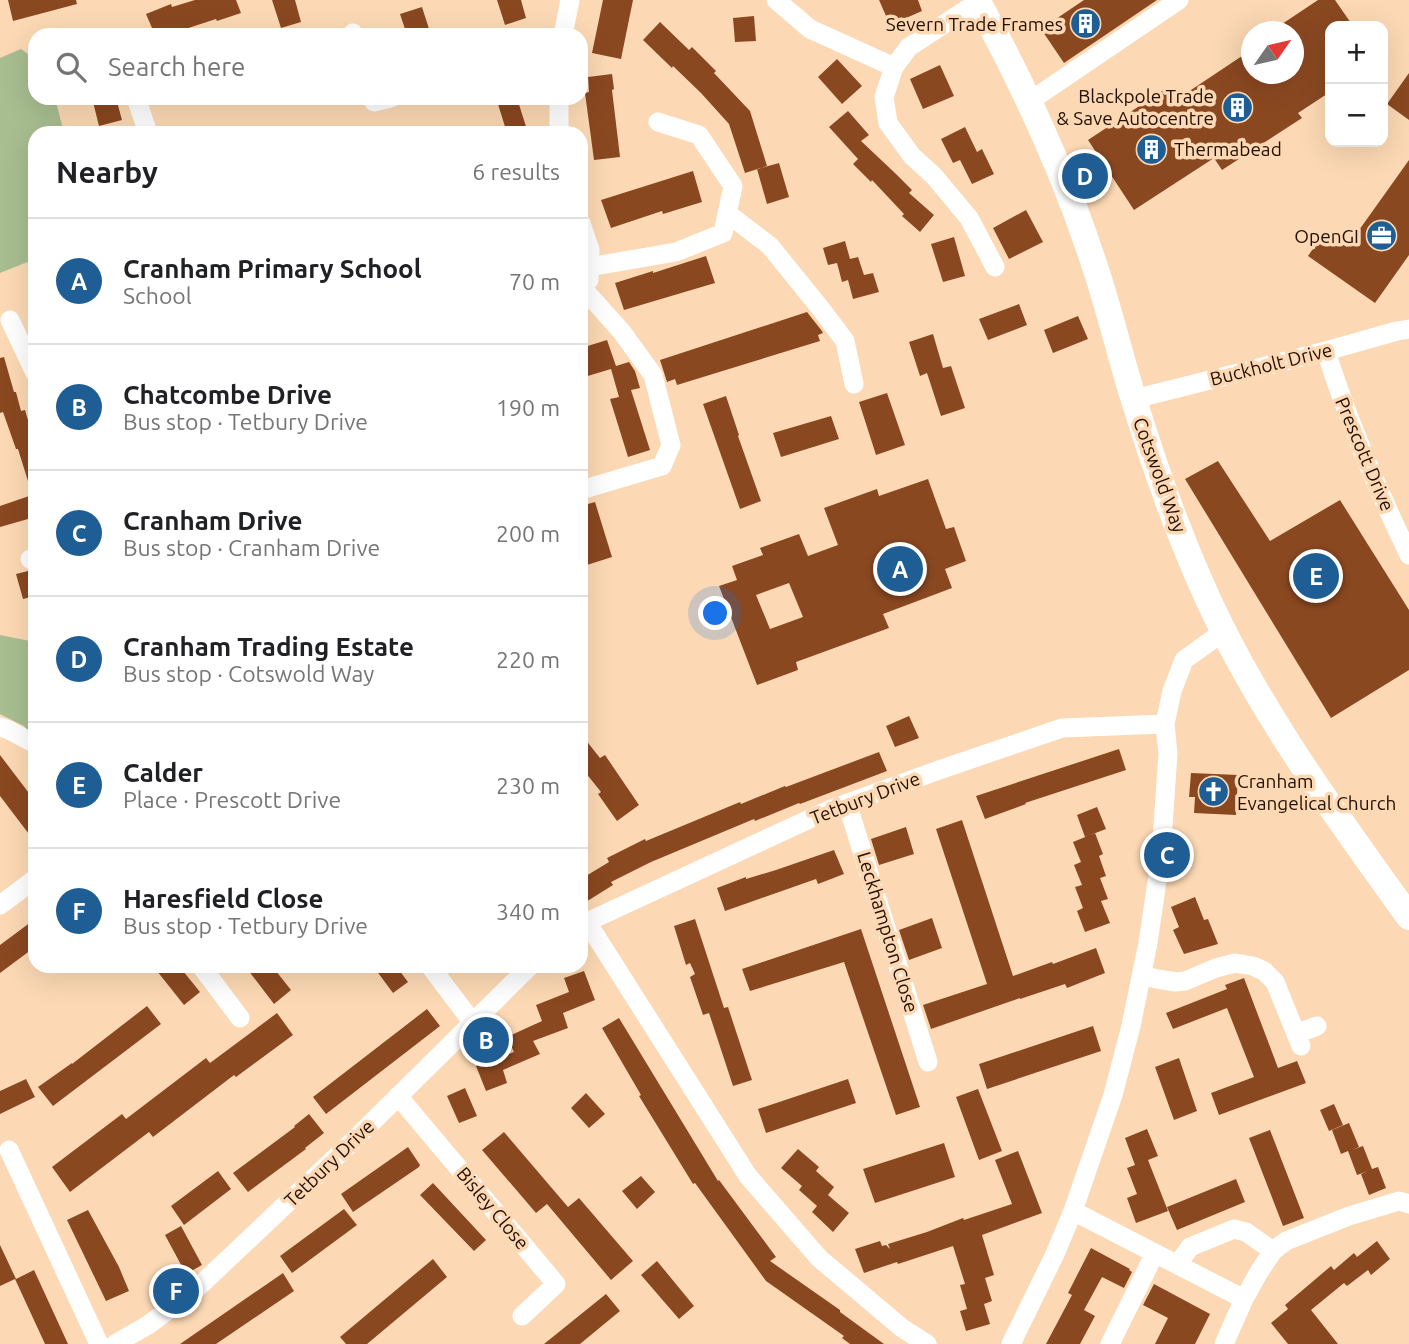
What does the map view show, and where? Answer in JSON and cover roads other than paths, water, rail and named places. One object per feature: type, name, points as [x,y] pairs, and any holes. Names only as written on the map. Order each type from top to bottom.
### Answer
[{"type":"main road","name":"Cotswold Way","points":[[978,1],[1030,101],[1075,209],[1097,272],[1133,399],[1157,471],[1199,580],[1223,632],[1304,766],[1409,917]]},
{"type":"street","points":[[564,28],[570,0]]},
{"type":"street","points":[[776,0],[810,29],[894,67]]},
{"type":"street","points":[[1030,101],[1180,0]]},
{"type":"street","points":[[978,1],[909,47],[894,67],[884,97],[888,124],[912,156],[934,176],[969,218],[995,267]]},
{"type":"street","points":[[138,105],[146,126]]},
{"type":"street","points":[[559,105],[559,126]]},
{"type":"street","points":[[589,267],[676,252],[723,233],[733,186],[699,135],[658,122]]},
{"type":"street","points":[[727,213],[770,246],[845,341],[854,384]]},
{"type":"street","points":[[588,244],[588,273]]},
{"type":"street","points":[[588,302],[622,332],[653,375],[671,445],[663,466],[588,488]]},
{"type":"street","points":[[10,320],[28,347]]},
{"type":"street","name":"Buckholt Drive","points":[[1133,399],[1409,329]]},
{"type":"street","name":"Prescott Drive","points":[[1326,351],[1340,396],[1372,476],[1409,555]]},
{"type":"street","points":[[1010,1344],[1055,1254],[1073,1210],[1113,1095],[1131,1026],[1161,854],[1168,754],[1165,724],[1171,691],[1184,660],[1223,632]]},
{"type":"street","name":"Tetbury Drive","points":[[588,923],[829,810],[1062,728],[1165,724]]},
{"type":"street","points":[[0,727],[28,740]]},
{"type":"street","name":"Leckhampton Close","points":[[847,803],[928,1062]]},
{"type":"street","points":[[0,905],[28,885]]},
{"type":"street","points":[[588,931],[748,1176],[819,1258],[902,1328],[927,1344]]},
{"type":"street","points":[[1142,975],[1176,982],[1235,963],[1253,966],[1264,971],[1275,982],[1299,1040],[1317,1026]]},
{"type":"street","points":[[206,973],[240,1018]]},
{"type":"street","points":[[435,973],[473,1023]]},
{"type":"street","name":"Tetbury Drive","points":[[115,1344],[148,1325],[194,1291],[523,973]]},
{"type":"street","name":"Bisley Close","points":[[398,1096],[556,1284],[522,1316]]},
{"type":"street","points":[[9,1150],[99,1344]]},
{"type":"street","points":[[1224,1344],[1259,1272],[1273,1251],[1286,1241],[1349,1216],[1399,1201],[1409,1204]]},
{"type":"street","points":[[1073,1210],[1244,1299]]},
{"type":"street","points":[[1178,1264],[1190,1247],[1234,1229],[1246,1232],[1273,1251]]},
{"type":"street","points":[[1110,1344],[1155,1253]]},
{"type":"place","name":"Severn Trade Frames","points":[[1086,24]]},
{"type":"place","name":"Blackpole Trade & Save Autocentre","points":[[1237,107]]},
{"type":"place","name":"Thermabead","points":[[1151,149]]},
{"type":"place","name":"Cranham Trading Estate","points":[[1085,176]]},
{"type":"place","name":"OpenGI","points":[[1382,236]]},
{"type":"place","name":"Cranham Primary School","points":[[900,569]]},
{"type":"place","name":"Calder","points":[[1316,576]]},
{"type":"place","name":"Cranham Evangelical Church","points":[[1214,792]]},
{"type":"place","name":"Cranham Drive","points":[[1167,855]]},
{"type":"place","name":"Chatcombe Drive","points":[[486,1040]]},
{"type":"place","name":"Haresfield Close","points":[[176,1291]]}]
